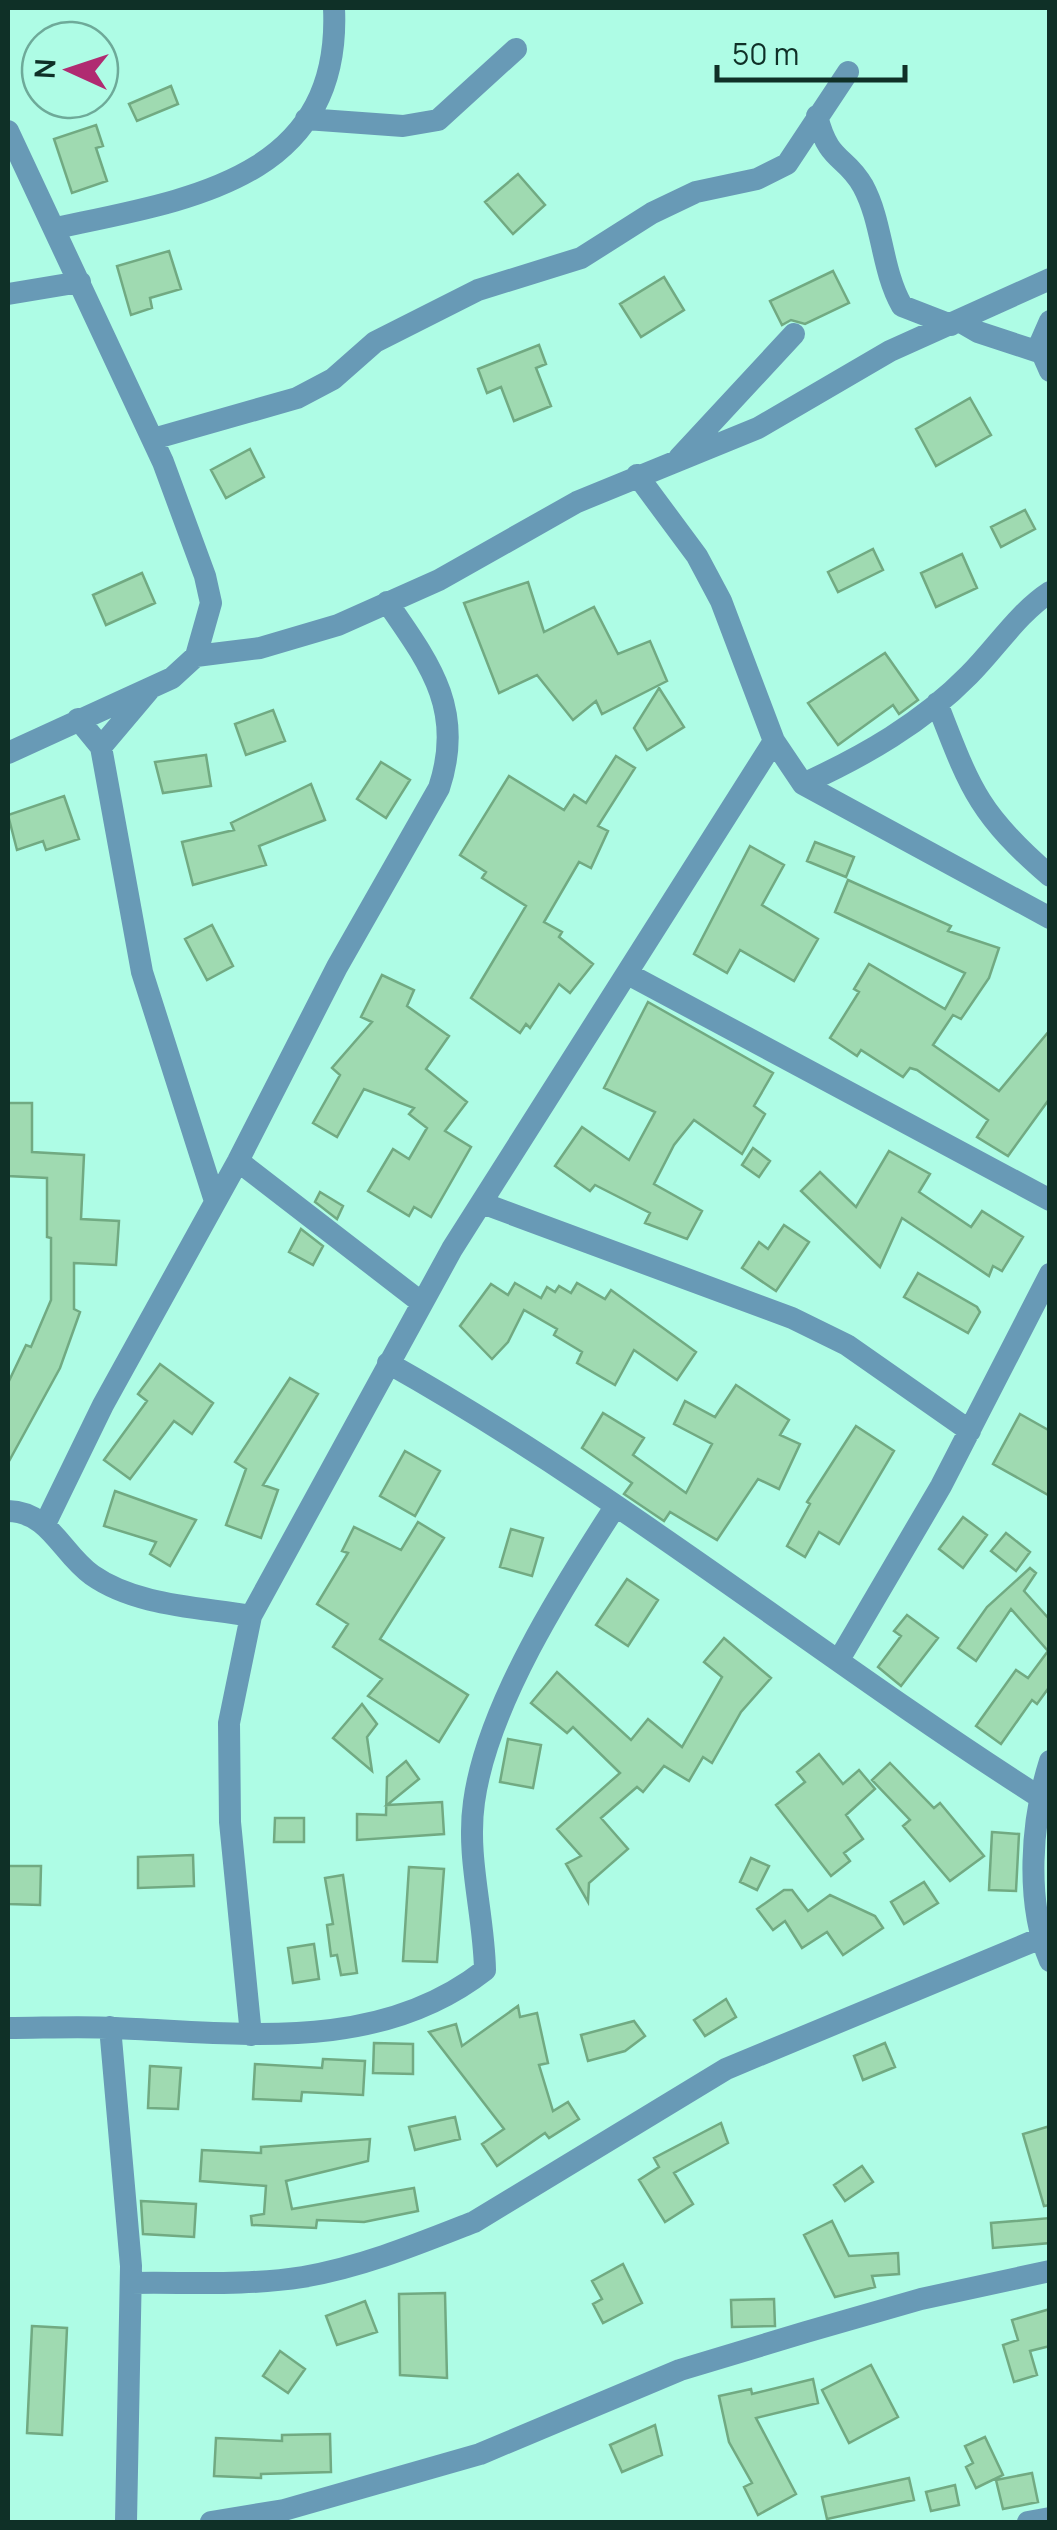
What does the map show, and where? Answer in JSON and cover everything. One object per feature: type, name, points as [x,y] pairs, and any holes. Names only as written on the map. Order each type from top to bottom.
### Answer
[{"type":"street","points":[[56,228],[218,190],[277,152],[306,120],[322,90],[332,55],[334,8]]},
{"type":"street","points":[[306,120],[403,126],[438,120],[516,49]]},
{"type":"street","points":[[153,438],[297,398],[332,379],[375,342],[478,290],[581,258],[652,213],[696,192],[774,174],[787,164],[848,72]]},
{"type":"street","points":[[816,116],[827,149],[861,181],[867,194],[902,306],[955,323],[1044,361],[1050,321]]},
{"type":"street","points":[[8,130],[153,438],[206,576],[211,603],[205,636],[196,656],[172,678],[8,753]]},
{"type":"street","points":[[196,656],[308,636],[439,580],[577,502],[758,428],[875,359],[1050,279]]},
{"type":"street","points":[[8,294],[80,282]]},
{"type":"street","points":[[680,458],[794,334]]},
{"type":"street","points":[[637,475],[696,556],[721,601],[774,742],[804,784],[1050,918]]},
{"type":"street","points":[[804,784],[869,754],[936,702],[1050,592]]},
{"type":"street","points":[[45,1524],[103,1405],[214,1198],[238,1161],[337,967],[438,788],[448,760],[449,725],[441,688],[387,602]]},
{"type":"street","points":[[101,747],[151,688]]},
{"type":"street","points":[[936,702],[955,756],[980,806],[1050,876]]},
{"type":"street","points":[[78,719],[101,747],[142,972],[214,1198]]},
{"type":"street","points":[[251,2035],[230,1822],[228,1724],[251,1616],[422,1303],[774,742]]},
{"type":"street","points":[[628,974],[1050,1200]]},
{"type":"street","points":[[238,1161],[422,1303]]},
{"type":"street","points":[[482,1203],[792,1318],[847,1345],[970,1430]]},
{"type":"street","points":[[840,1658],[970,1430],[1050,1274]]},
{"type":"street","points":[[388,1363],[567,1469],[615,1507],[840,1658],[932,1728],[1040,1798]]},
{"type":"street","points":[[8,2028],[292,2036],[370,2024],[424,2008],[460,1990],[485,1970],[472,1844],[474,1801],[521,1666],[615,1507]]},
{"type":"street","points":[[8,1511],[21,1511],[45,1524],[89,1573],[116,1589],[251,1616]]},
{"type":"street","points":[[131,2284],[248,2283],[302,2277],[364,2263],[438,2236],[474,2222],[726,2069],[1046,1950],[1036,1890],[1040,1798],[1050,1761]]},
{"type":"street","points":[[110,2028],[131,2284],[126,2522]]},
{"type":"street","points":[[211,2522],[284,2510],[480,2454],[680,2370],[921,2299],[1050,2271]]},
{"type":"street","points":[[1028,2522],[1050,2518]]},
{"type":"building","points":[[171,86],[178,104],[137,121],[129,104]]},
{"type":"building","points":[[96,125],[103,146],[96,148],[107,181],[72,193],[54,139]]},
{"type":"building","points":[[518,174],[545,205],[513,234],[485,202]]},
{"type":"building","points":[[169,251],[181,289],[150,298],[152,308],[131,315],[117,266]]},
{"type":"building","points":[[833,271],[849,303],[805,324],[791,320],[782,325],[770,301]]},
{"type":"building","points":[[664,277],[684,310],[641,337],[620,304]]},
{"type":"building","points":[[539,345],[546,364],[536,368],[551,406],[514,421],[501,387],[487,393],[478,369]]},
{"type":"building","points":[[970,398],[991,435],[936,466],[916,429]]},
{"type":"building","points":[[250,449],[264,477],[226,498],[211,470]]},
{"type":"building","points":[[1025,510],[1035,529],[1001,547],[991,527]]},
{"type":"building","points":[[873,549],[883,570],[838,592],[828,572]]},
{"type":"building","points":[[962,554],[977,588],[936,607],[921,573]]},
{"type":"building","points":[[142,573],[155,603],[106,625],[93,595]]},
{"type":"building","points":[[528,582],[544,632],[594,607],[618,654],[650,641],[667,681],[602,714],[596,701],[573,720],[537,675],[499,693],[464,603]]},
{"type":"building","points":[[885,653],[918,700],[899,714],[893,705],[838,745],[808,703]]},
{"type":"building","points":[[659,688],[684,727],[647,750],[634,728]]},
{"type":"building","points":[[273,710],[285,741],[246,755],[235,724]]},
{"type":"building","points":[[206,755],[211,786],[163,793],[155,762]]},
{"type":"building","points":[[616,756],[635,768],[598,826],[608,831],[591,868],[579,862],[544,922],[562,932],[559,937],[593,964],[570,993],[559,984],[530,1028],[526,1024],[520,1033],[471,998],[526,906],[482,878],[486,872],[460,855],[509,776],[564,810],[574,795],[586,803]]},
{"type":"building","points":[[381,762],[410,780],[386,818],[357,799]]},
{"type":"building","points":[[311,784],[325,820],[259,846],[266,865],[193,885],[182,842],[234,830],[231,823]]},
{"type":"building","points":[[64,796],[79,839],[46,850],[43,841],[17,850],[8,815]]},
{"type":"building","points":[[815,842],[854,857],[846,877],[807,861]]},
{"type":"building","points":[[750,846],[784,865],[762,905],[818,939],[794,981],[740,950],[727,973],[694,954]]},
{"type":"building","points":[[848,880],[951,926],[948,931],[999,948],[989,978],[961,1019],[953,1015],[933,1045],[999,1091],[1050,1030],[1050,1098],[1008,1156],[977,1137],[988,1120],[917,1070],[910,1068],[903,1077],[861,1050],[857,1056],[830,1038],[859,992],[854,989],[869,964],[945,1009],[965,973],[835,912]]},
{"type":"building","points":[[212,925],[233,966],[207,980],[185,939]]},
{"type":"building","points":[[382,975],[414,990],[407,1006],[449,1036],[426,1069],[467,1102],[445,1131],[471,1147],[431,1217],[414,1207],[409,1216],[368,1191],[393,1149],[409,1159],[427,1128],[409,1114],[414,1108],[364,1089],[337,1137],[313,1123],[340,1075],[332,1068],[372,1022],[361,1017]]},
{"type":"building","points":[[648,1002],[773,1073],[754,1106],[765,1114],[742,1154],[694,1120],[674,1145],[654,1184],[702,1211],[687,1239],[645,1223],[650,1213],[595,1185],[590,1191],[555,1166],[582,1127],[629,1160],[655,1112],[604,1088]]},
{"type":"building","points":[[8,1103],[32,1103],[32,1152],[84,1155],[81,1219],[119,1221],[116,1265],[74,1263],[74,1309],[80,1312],[60,1368],[8,1463],[8,1383],[26,1345],[31,1347],[51,1300],[51,1238],[47,1237],[47,1178],[8,1176]]},
{"type":"building","points":[[753,1148],[770,1161],[759,1177],[742,1165]]},
{"type":"building","points":[[889,1151],[930,1174],[919,1192],[971,1227],[982,1211],[1023,1237],[1002,1271],[993,1266],[989,1276],[902,1218],[880,1267],[801,1191],[820,1172],[856,1207]]},
{"type":"building","points":[[320,1192],[343,1206],[337,1219],[315,1202]]},
{"type":"building","points":[[784,1225],[809,1242],[776,1291],[742,1268],[759,1242],[768,1249]]},
{"type":"building","points":[[301,1229],[323,1246],[313,1265],[289,1252]]},
{"type":"building","points":[[918,1273],[977,1307],[980,1312],[968,1333],[904,1297]]},
{"type":"building","points":[[515,1283],[541,1298],[547,1287],[555,1292],[559,1286],[571,1293],[577,1283],[605,1299],[611,1290],[696,1352],[677,1380],[634,1350],[615,1385],[577,1363],[582,1352],[554,1335],[557,1329],[524,1310],[508,1342],[492,1359],[460,1326],[491,1284],[508,1295]]},
{"type":"building","points":[[160,1364],[213,1403],[192,1434],[174,1421],[130,1479],[104,1460],[147,1401],[138,1394]]},
{"type":"building","points":[[290,1378],[318,1394],[263,1485],[278,1490],[261,1538],[226,1525],[246,1469],[235,1462]]},
{"type":"building","points":[[736,1385],[789,1420],[780,1435],[800,1444],[779,1489],[758,1479],[717,1540],[670,1512],[664,1521],[624,1494],[632,1483],[582,1448],[603,1413],[644,1438],[633,1455],[686,1493],[712,1444],[674,1424],[685,1401],[715,1417]]},
{"type":"building","points":[[1020,1414],[1050,1431],[1050,1496],[993,1464]]},
{"type":"building","points":[[856,1426],[894,1451],[839,1544],[819,1532],[805,1557],[787,1546],[810,1504],[807,1502]]},
{"type":"building","points":[[405,1451],[440,1471],[415,1516],[380,1496]]},
{"type":"building","points":[[115,1491],[196,1520],[170,1566],[150,1554],[156,1542],[104,1526]]},
{"type":"building","points":[[963,1517],[987,1535],[963,1568],[939,1549]]},
{"type":"building","points":[[418,1522],[444,1538],[380,1639],[468,1695],[439,1742],[368,1696],[382,1679],[333,1647],[348,1624],[317,1604],[348,1553],[342,1551],[354,1527],[401,1550]]},
{"type":"building","points":[[511,1529],[543,1538],[532,1576],[500,1567]]},
{"type":"building","points":[[1006,1533],[1030,1552],[1016,1571],[991,1551]]},
{"type":"building","points":[[1030,1568],[1036,1573],[1024,1591],[1050,1620],[1050,1686],[1037,1704],[1032,1700],[1001,1744],[976,1726],[1016,1670],[1028,1678],[1048,1651],[1011,1609],[976,1661],[958,1648],[987,1607]]},
{"type":"building","points":[[627,1579],[658,1600],[628,1646],[596,1625]]},
{"type":"building","points":[[907,1615],[938,1638],[901,1686],[878,1667],[901,1636],[894,1631]]},
{"type":"building","points":[[724,1638],[771,1678],[741,1712],[712,1763],[703,1757],[689,1781],[664,1766],[643,1792],[637,1787],[601,1818],[628,1849],[589,1883],[588,1902],[566,1864],[581,1856],[557,1829],[620,1773],[573,1727],[567,1733],[531,1703],[557,1672],[631,1740],[648,1719],[682,1747],[722,1677],[704,1662]]},
{"type":"building","points":[[362,1704],[377,1724],[367,1737],[372,1771],[333,1738]]},
{"type":"building","points":[[508,1739],[541,1745],[533,1788],[500,1782]]},
{"type":"building","points":[[819,1754],[843,1784],[859,1770],[875,1789],[846,1815],[863,1839],[844,1853],[850,1861],[831,1876],[776,1805],[805,1782],[797,1772]]},
{"type":"building","points":[[406,1761],[419,1779],[387,1805],[442,1802],[444,1834],[357,1840],[357,1814],[386,1815],[387,1777]]},
{"type":"building","points":[[890,1763],[934,1808],[940,1803],[984,1856],[950,1881],[903,1826],[910,1820],[872,1780]]},
{"type":"building","points":[[275,1818],[304,1818],[304,1842],[274,1842]]},
{"type":"building","points":[[992,1832],[1019,1834],[1016,1891],[989,1890]]},
{"type":"building","points":[[193,1855],[194,1886],[138,1888],[138,1857]]},
{"type":"building","points":[[751,1858],[769,1866],[757,1890],[740,1882]]},
{"type":"building","points":[[8,1866],[41,1866],[40,1905],[8,1904]]},
{"type":"building","points":[[409,1867],[444,1869],[437,1962],[403,1961]]},
{"type":"building","points":[[343,1875],[357,1973],[341,1975],[337,1955],[331,1956],[327,1925],[333,1924],[325,1878]]},
{"type":"building","points":[[924,1882],[938,1903],[904,1924],[891,1902]]},
{"type":"building","points":[[784,1890],[792,1890],[808,1911],[830,1895],[875,1916],[883,1928],[843,1955],[827,1932],[802,1948],[785,1921],[773,1930],[757,1909]]},
{"type":"building","points":[[314,1944],[319,1979],[293,1983],[288,1948]]},
{"type":"building","points":[[726,1999],[736,2017],[705,2036],[694,2020]]},
{"type":"building","points":[[518,2006],[520,2017],[537,2013],[548,2063],[539,2065],[553,2111],[568,2102],[579,2119],[549,2138],[545,2133],[497,2166],[482,2144],[504,2129],[429,2032],[456,2024],[462,2046]]},
{"type":"building","points":[[634,2021],[645,2036],[625,2051],[588,2061],[581,2035]]},
{"type":"building","points":[[374,2043],[413,2044],[413,2074],[373,2073]]},
{"type":"building","points":[[885,2043],[895,2067],[863,2080],[854,2056]]},
{"type":"building","points":[[323,2059],[365,2061],[363,2095],[302,2092],[301,2101],[253,2099],[255,2064],[322,2068]]},
{"type":"building","points":[[150,2066],[181,2068],[178,2109],[148,2108]]},
{"type":"building","points":[[455,2117],[460,2139],[415,2150],[409,2127]]},
{"type":"building","points":[[721,2123],[728,2143],[674,2173],[693,2204],[665,2222],[639,2180],[659,2167],[654,2158]]},
{"type":"building","points":[[1050,2126],[1050,2205],[1044,2206],[1023,2134]]},
{"type":"building","points":[[370,2139],[368,2161],[286,2181],[292,2209],[414,2188],[418,2211],[364,2222],[317,2220],[316,2228],[252,2225],[251,2216],[264,2214],[266,2186],[200,2181],[202,2150],[261,2153],[261,2147]]},
{"type":"building","points":[[862,2166],[873,2182],[845,2201],[834,2185]]},
{"type":"building","points":[[141,2201],[196,2204],[194,2237],[143,2234]]},
{"type":"building","points":[[1050,2218],[1050,2243],[993,2248],[991,2223]]},
{"type":"building","points":[[832,2221],[849,2256],[898,2253],[899,2274],[872,2276],[875,2287],[835,2297],[804,2235]]},
{"type":"building","points":[[623,2264],[642,2303],[603,2323],[593,2304],[602,2299],[592,2281]]},
{"type":"building","points":[[445,2293],[447,2378],[400,2375],[399,2294]]},
{"type":"building","points":[[774,2299],[775,2326],[732,2327],[731,2300]]},
{"type":"building","points":[[365,2301],[377,2332],[337,2345],[326,2316]]},
{"type":"building","points":[[1050,2309],[1050,2346],[1030,2351],[1037,2375],[1014,2382],[1003,2345],[1018,2340],[1012,2320]]},
{"type":"building","points":[[32,2326],[67,2328],[62,2435],[27,2433]]},
{"type":"building","points":[[280,2351],[305,2369],[288,2393],[263,2376]]},
{"type":"building","points":[[871,2365],[898,2417],[849,2443],[822,2390]]},
{"type":"building","points":[[813,2379],[818,2403],[756,2418],[796,2494],[758,2515],[744,2487],[752,2483],[729,2442],[719,2396],[751,2389],[752,2394]]},
{"type":"building","points":[[655,2425],[662,2455],[622,2472],[610,2445]]},
{"type":"building","points":[[330,2434],[331,2472],[261,2474],[261,2478],[214,2476],[216,2438],[282,2441],[282,2435]]},
{"type":"building","points":[[985,2437],[1003,2475],[976,2488],[966,2467],[973,2463],[965,2446]]},
{"type":"building","points":[[1032,2473],[1038,2502],[1003,2509],[996,2480]]},
{"type":"building","points":[[909,2478],[914,2500],[827,2519],[822,2497]]},
{"type":"building","points":[[955,2485],[959,2505],[931,2511],[926,2492]]}]
